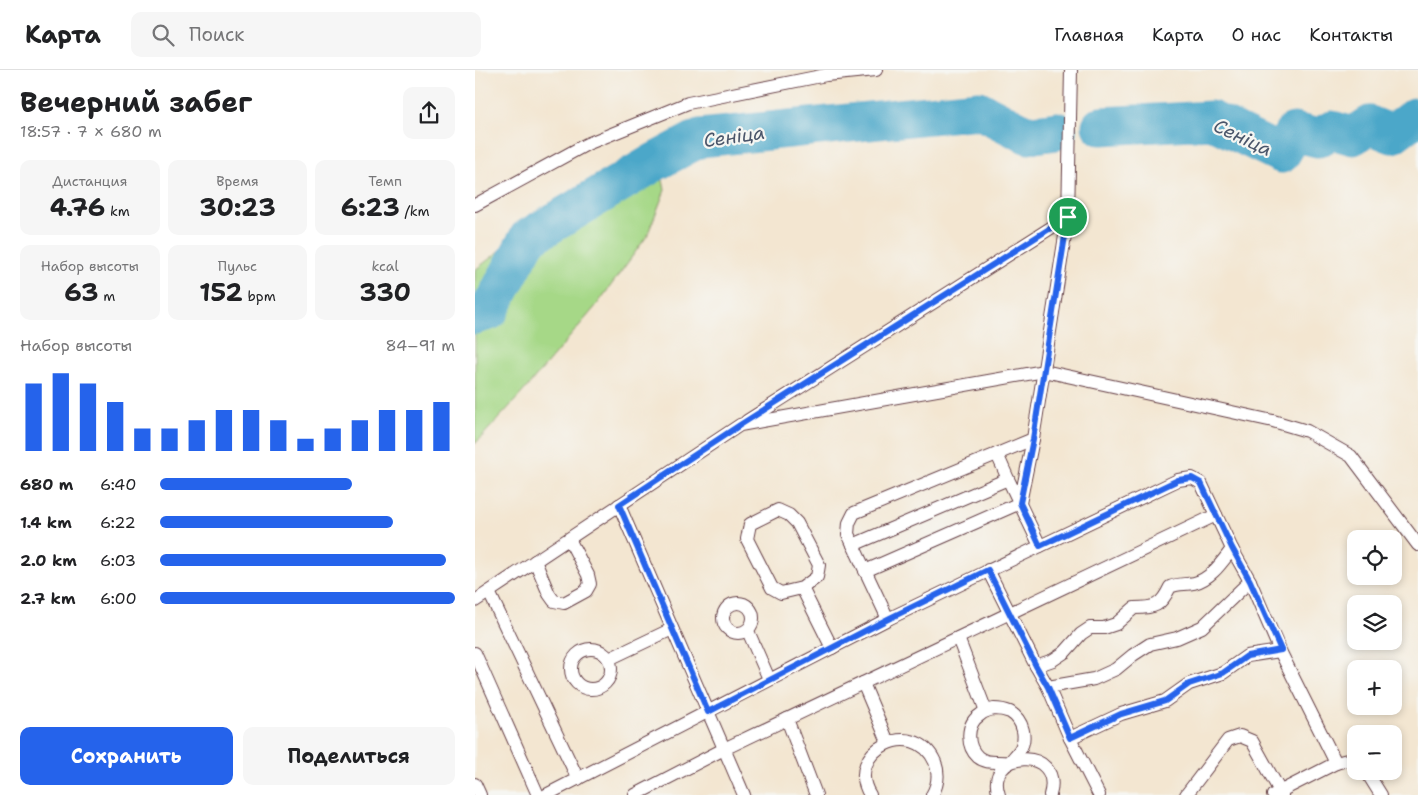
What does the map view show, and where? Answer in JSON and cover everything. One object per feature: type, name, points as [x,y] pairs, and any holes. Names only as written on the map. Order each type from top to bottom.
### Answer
[{"type":"lane","points":[[475,205],[587,144],[688,103],[825,75],[876,70]]},
{"type":"lane","points":[[1020,503],[1033,439],[1068,217],[1071,70]]},
{"type":"lane","points":[[475,601],[740,425],[1068,217]]},
{"type":"lane","points":[[740,425],[1044,371],[1273,420],[1307,431],[1351,456],[1418,545]]},
{"type":"lane","points":[[888,619],[848,534],[849,523],[854,513],[1033,439]]},
{"type":"lane","points":[[997,454],[1040,546]]},
{"type":"lane","points":[[546,795],[888,619],[1178,480],[1192,478],[1201,483],[1336,762]]},
{"type":"lane","points":[[853,545],[1008,479]]},
{"type":"lane","points":[[865,571],[1020,503]]},
{"type":"lane","points":[[619,505],[744,795]]},
{"type":"lane","points":[[778,510],[789,515],[797,523],[819,565],[817,577],[802,588],[781,593],[772,588],[747,539],[750,524],[778,510]]},
{"type":"lane","points":[[635,795],[787,719],[1216,515]]},
{"type":"lane","points":[[535,561],[549,594],[554,601],[564,603],[587,591],[590,584],[588,575],[569,539]]},
{"type":"lane","points":[[1036,666],[1053,660],[1065,652],[1081,634],[1090,628],[1104,628],[1116,624],[1134,608],[1150,608],[1157,605],[1165,598],[1170,587],[1201,581],[1215,570],[1232,548]]},
{"type":"lane","points":[[988,570],[1048,687],[1070,738],[1099,795]]},
{"type":"lane","points":[[1048,687],[1094,679],[1116,669],[1150,644],[1177,638],[1202,627],[1250,581]]},
{"type":"lane","points":[[802,588],[832,648]]},
{"type":"lane","points":[[489,592],[578,779]]},
{"type":"lane","points":[[609,659],[672,629]]},
{"type":"lane","points":[[747,631],[769,679]]},
{"type":"lane","points":[[957,638],[986,711]]},
{"type":"lane","points":[[1070,738],[1121,714],[1165,701],[1189,684],[1223,673],[1247,656],[1281,650]]},
{"type":"lane","points":[[475,653],[538,795]]},
{"type":"lane","points":[[863,683],[888,742]]},
{"type":"lane","points":[[999,795],[997,781],[1001,772],[1009,764],[1019,751],[1024,735],[1018,719],[1011,713],[995,709],[986,711],[972,723],[969,732],[972,750],[986,762],[995,764],[1004,762],[1009,764],[1023,758],[1039,763],[1046,768],[1050,776],[1052,785],[1050,795]]},
{"type":"lane","points":[[787,719],[816,795]]},
{"type":"lane","points":[[1186,795],[1228,740],[1240,736],[1251,741],[1278,794],[1336,762],[1347,760]]},
{"type":"lane","points":[[870,795],[865,779],[870,757],[878,748],[888,742],[900,740],[913,741],[924,747],[932,756],[937,768],[938,781],[932,795]]},
{"type":"lane","points":[[1372,780],[1381,795]]},
{"type":"lane","points":[[475,784],[480,795]]},
{"type":"green space","points":[[631,171],[663,180],[665,190],[647,236],[596,306],[523,392],[475,444],[475,270],[502,249]]},
{"type":"waterway","name":"Сеніца","points":[[475,315],[489,311],[528,238],[655,162],[700,138],[979,110],[1028,135],[1057,131]]},
{"type":"waterway","name":"Сеніца","points":[[1101,126],[1211,120],[1281,154],[1294,132],[1318,138],[1332,130],[1353,136],[1370,125],[1392,134],[1415,117],[1418,118]]},
{"type":"route","points":[[1068,217],[1033,439],[1020,503],[1040,546],[1178,480],[1192,478],[1201,483],[1250,581],[1281,650],[1247,656],[1223,673],[1189,684],[1165,701],[1121,714],[1070,738],[1048,687],[988,570],[769,679],[708,712],[619,505],[740,425],[1068,217]]}]
